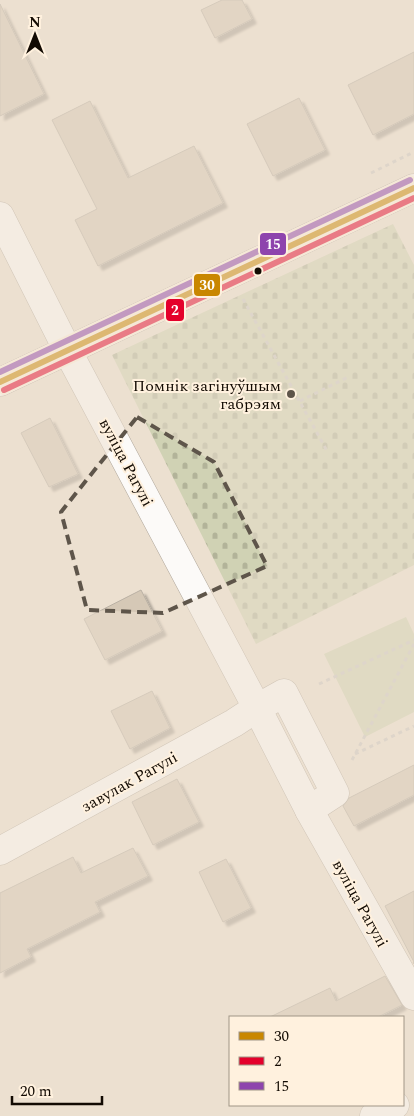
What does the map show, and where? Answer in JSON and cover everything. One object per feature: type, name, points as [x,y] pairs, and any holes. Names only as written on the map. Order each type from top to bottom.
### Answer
[{"type":"street","points":[[0,382],[414,188]]},
{"type":"street","name":"вуліца Рагулі","points":[[0,216],[67,350],[309,810],[414,996]]},
{"type":"street","points":[[257,708],[284,693],[329,781],[309,810]]},
{"type":"street","name":"завулак Рагулі","points":[[0,851],[234,723],[257,708]]},
{"type":"street","points":[[374,1116],[393,1106]]},
{"type":"path","points":[[241,295],[327,451]]},
{"type":"path","points":[[300,401],[348,376]]},
{"type":"path","points":[[319,684],[414,640]]},
{"type":"path","points":[[329,781],[356,754],[414,644]]},
{"type":"path","points":[[329,781],[356,754],[414,726]]},
{"type":"highlighted area","points":[[137,417],[214,462],[267,566],[163,613],[87,610],[61,512]]},
{"type":"green space","points":[[393,224],[414,265],[414,565],[256,644],[112,355]]},
{"type":"green space","points":[[406,617],[414,634],[414,712],[365,737],[324,654]]},
{"type":"building","points":[[222,0],[242,0],[252,19],[215,38],[201,10]]},
{"type":"building","points":[[0,4],[44,94],[0,116]]},
{"type":"building","points":[[414,52],[414,114],[373,135],[348,85]]},
{"type":"building","points":[[299,98],[325,150],[273,176],[247,124]]},
{"type":"building","points":[[90,101],[128,178],[194,146],[223,203],[98,266],[75,220],[97,209],[52,120]]},
{"type":"building","points":[[50,418],[78,474],[49,487],[21,433]]},
{"type":"building","points":[[141,590],[162,631],[105,660],[84,619]]},
{"type":"building","points":[[152,691],[170,728],[130,749],[111,711]]},
{"type":"building","points":[[414,765],[414,795],[354,826],[343,806],[349,798]]},
{"type":"building","points":[[177,779],[199,822],[153,845],[132,802]]},
{"type":"building","points":[[133,848],[148,876],[95,902],[100,912],[27,949],[31,957],[0,973],[0,893],[73,857],[81,873]]},
{"type":"building","points":[[226,859],[251,908],[223,922],[199,872]]},
{"type":"building","points":[[414,891],[414,962],[385,906]]},
{"type":"building","points":[[385,976],[402,1005],[380,1016],[272,1016],[330,988],[336,1001]]},
{"type":"transit line","name":"15","points":[[0,372],[410,180]]},
{"type":"transit line","name":"30","points":[[0,382],[414,188]]},
{"type":"transit line","name":"2","points":[[4,390],[414,198]]},
{"type":"place","name":"Помнік загінуўшым габрэям","points":[[291,394]]}]
